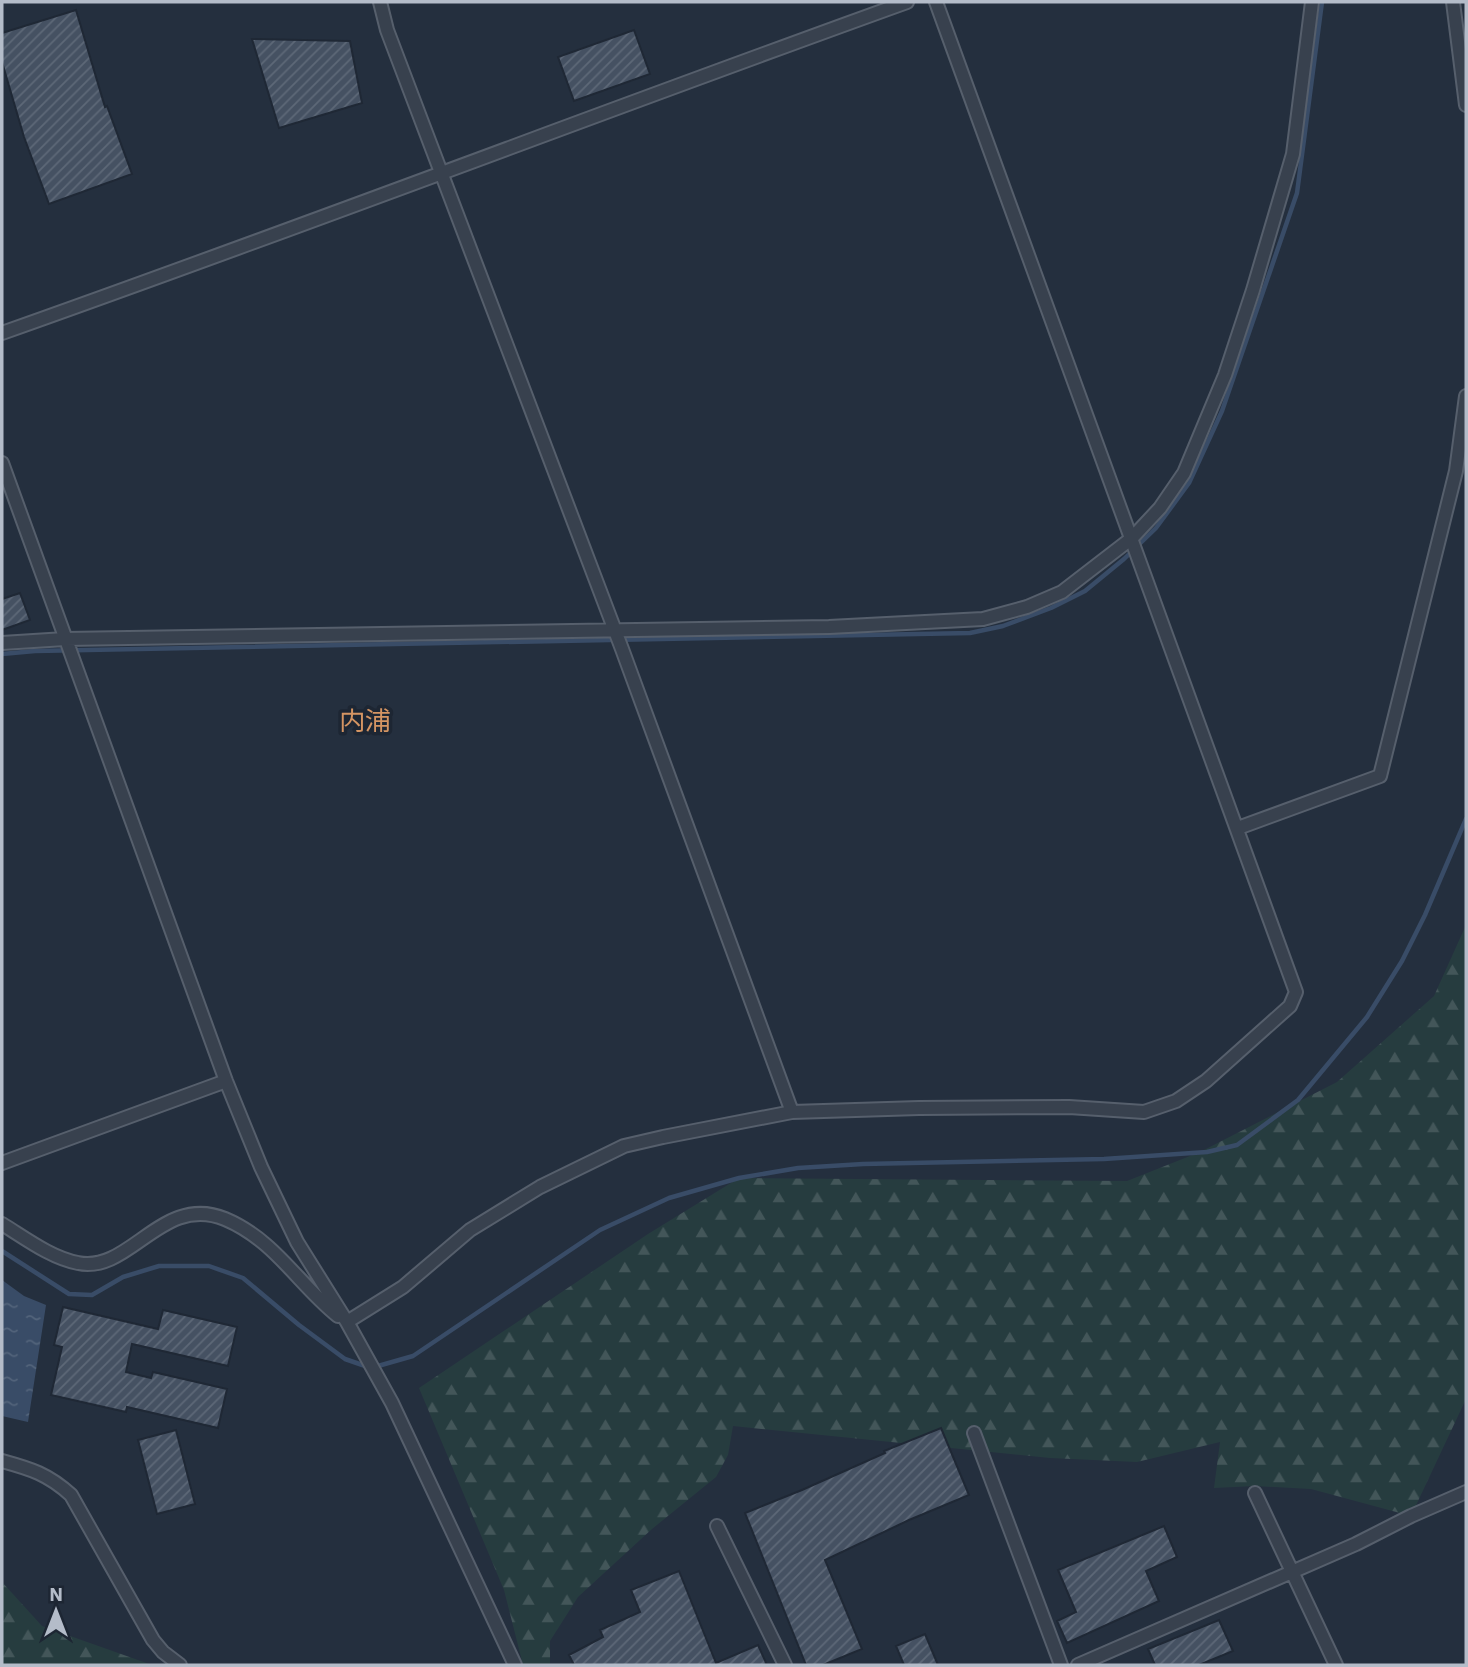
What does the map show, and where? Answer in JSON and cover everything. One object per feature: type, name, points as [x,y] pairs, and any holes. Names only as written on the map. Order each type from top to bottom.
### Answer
[{"type":"street","points":[[380,2],[387,30],[622,649],[792,1112]]},
{"type":"street","points":[[2,333],[443,174],[691,79],[907,2]]},
{"type":"street","points":[[347,1322],[403,1287],[470,1230],[540,1187],[624,1146],[792,1112],[919,1108],[1069,1108],[1144,1112],[1176,1101],[1206,1081],[1290,1006],[1296,992],[936,2]]},
{"type":"street","points":[[2,643],[65,639],[830,627],[983,619],[1027,607],[1062,592],[1132,538],[1160,508],[1184,473],[1225,375],[1293,154],[1312,2]]},
{"type":"street","points":[[1453,2],[1466,105]]},
{"type":"street","points":[[1238,828],[1380,776],[1456,471],[1466,396]]},
{"type":"street","points":[[2,463],[226,1081],[261,1167],[297,1242],[347,1322],[392,1403],[515,1665]]},
{"type":"street","points":[[2,1163],[226,1081]]},
{"type":"street","points":[[2,1224],[46,1250],[77,1263],[90,1264],[116,1254],[186,1213],[214,1215],[237,1225],[269,1247],[328,1308],[347,1322]]},
{"type":"street","points":[[974,1433],[1061,1665]]},
{"type":"street","points":[[2,1461],[54,1479],[71,1495],[153,1640],[180,1665]]},
{"type":"street","points":[[1078,1665],[1292,1572],[1466,1492]]},
{"type":"street","points":[[1255,1493],[1336,1665]]},
{"type":"street","points":[[717,1526],[785,1665]]},
{"type":"green space","points":[[1466,925],[1466,1399],[1411,1516],[1311,1489],[1255,1486],[1214,1488],[1220,1442],[1137,1462],[1050,1458],[733,1426],[728,1455],[716,1477],[652,1529],[578,1597],[550,1641],[550,1665],[523,1665],[504,1590],[419,1388],[648,1234],[739,1178],[1127,1181],[1200,1152],[1337,1082],[1434,996]]},
{"type":"green space","points":[[2,1582],[42,1626],[152,1665],[2,1665]]},
{"type":"water","points":[[2,1280],[24,1296],[46,1305],[28,1422],[2,1416]]},
{"type":"building","points":[[76,10],[105,107],[107,106],[132,174],[49,204],[24,137],[2,62],[2,33]]},
{"type":"building","points":[[634,30],[650,74],[574,101],[558,57]]},
{"type":"building","points":[[252,39],[350,41],[362,103],[279,128]]},
{"type":"building","points":[[20,593],[30,620],[2,630],[2,599]]},
{"type":"building","points":[[63,1307],[158,1329],[163,1310],[237,1327],[228,1366],[132,1344],[126,1372],[151,1378],[153,1372],[227,1389],[218,1428],[127,1407],[126,1412],[51,1395],[62,1347],[54,1345]]},
{"type":"building","points":[[941,1428],[969,1495],[825,1560],[862,1649],[823,1665],[806,1665],[745,1513]]},
{"type":"building","points":[[176,1430],[195,1504],[157,1514],[138,1440]]},
{"type":"building","points":[[1164,1526],[1177,1557],[1146,1571],[1159,1601],[1067,1643],[1057,1621],[1076,1612],[1058,1570]]},
{"type":"building","points":[[679,1571],[716,1663],[758,1645],[767,1665],[574,1665],[569,1655],[603,1637],[600,1630],[640,1612],[631,1590]]},
{"type":"building","points":[[1219,1620],[1233,1651],[1199,1665],[1155,1665],[1148,1649]]},
{"type":"building","points":[[925,1634],[938,1665],[904,1665],[896,1646]]},
{"type":"waterway","points":[[2,654],[35,651],[970,633],[1003,626],[1051,608],[1085,591],[1156,528],[1189,483],[1222,411],[1297,193],[1322,2]]},
{"type":"waterway","points":[[2,1251],[69,1294],[92,1295],[123,1277],[159,1266],[209,1266],[243,1278],[345,1359],[371,1368],[413,1356],[600,1230],[669,1198],[739,1178],[798,1168],[1104,1159],[1207,1152],[1237,1145],[1298,1100],[1367,1017],[1402,961],[1466,819]]},
{"type":"district","name":"内浦","points":[[365,721]]}]
